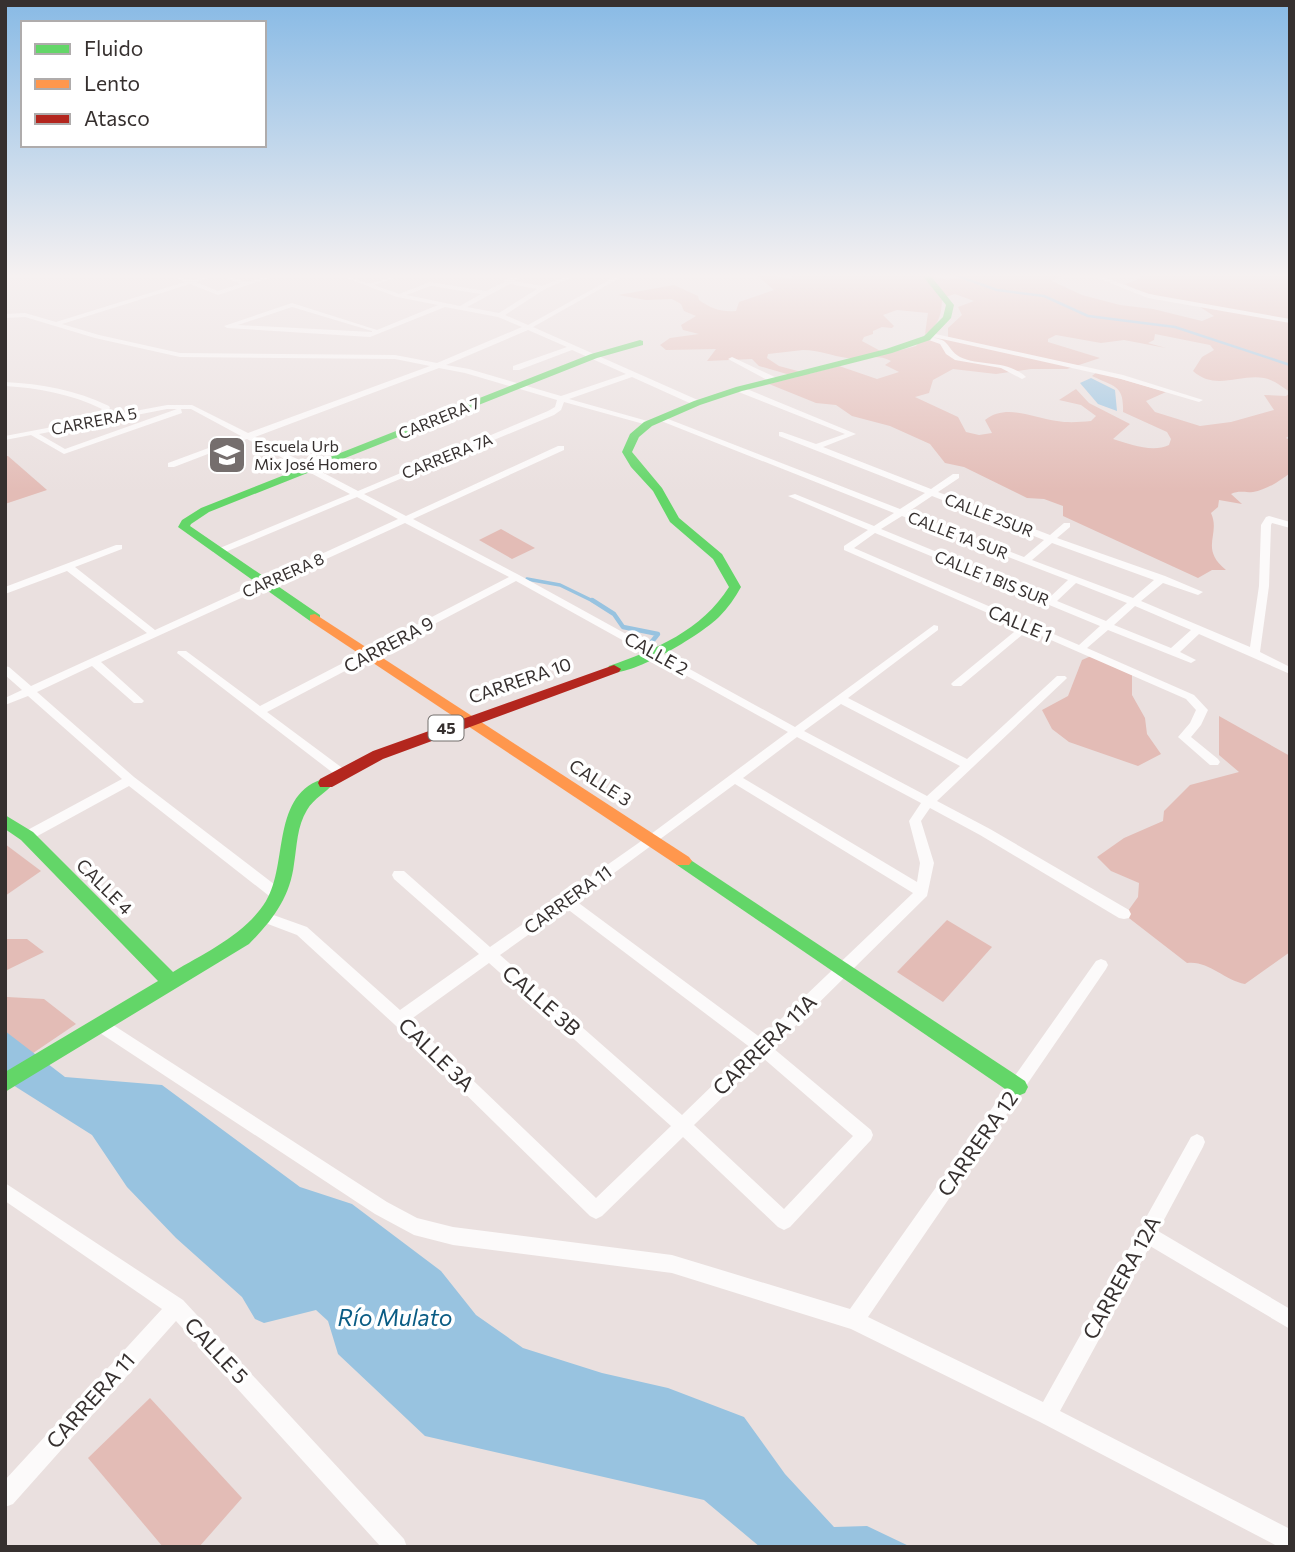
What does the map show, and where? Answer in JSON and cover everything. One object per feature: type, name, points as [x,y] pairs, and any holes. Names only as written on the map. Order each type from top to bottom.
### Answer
[{"type":"main road","name":"CARRERA 7","points":[[205,510],[514,387],[594,356],[624,347]]},
{"type":"main road","name":"45","points":[[739,389],[899,347]]},
{"type":"main road","name":"CARRERA 10","points":[[5,1083],[243,939],[265,917],[278,895],[293,818],[322,785],[378,755],[468,720],[657,654],[715,615],[729,600],[735,587],[727,566],[708,547],[674,521],[656,487],[634,467],[627,452],[634,436],[654,422],[697,403],[739,389]]},
{"type":"main road","name":"CALLE 3","points":[[205,510],[186,522],[184,527],[370,656],[652,840],[1018,1087]]},
{"type":"main road","name":"CALLE 4","points":[[5,821],[27,836],[172,983]]},
{"type":"street","name":"CALLE 1A SUR","points":[[145,347],[180,355],[376,355],[466,371],[514,387],[654,422],[844,503],[901,512],[1136,603],[1290,671]]},
{"type":"street","points":[[171,465],[481,347]]},
{"type":"street","points":[[516,368],[573,347]]},
{"type":"street","points":[[575,347],[697,403]]},
{"type":"street","points":[[944,347],[955,358],[969,363],[1004,366],[1015,370],[1022,377]]},
{"type":"street","points":[[983,347],[1123,377],[1199,400]]},
{"type":"street","points":[[732,359],[774,380]]},
{"type":"street","name":"CARRERA 7A","points":[[218,552],[551,413],[558,408],[561,399],[633,374]]},
{"type":"street","points":[[5,384],[32,385],[73,394],[106,408],[101,415],[89,422]]},
{"type":"street","points":[[739,389],[852,434]]},
{"type":"street","points":[[32,433],[64,452],[188,406]]},
{"type":"street","name":"CALLE 2","points":[[188,406],[516,577],[796,732],[985,832],[1124,914]]},
{"type":"street","name":"CARRERA 5","points":[[5,438],[188,406]]},
{"type":"street","name":"CALLE 2SUR","points":[[782,434],[1051,539],[1198,592]]},
{"type":"street","points":[[814,448],[852,434]]},
{"type":"street","name":"CARRERA 8","points":[[5,702],[561,448]]},
{"type":"street","points":[[847,548],[956,476]]},
{"type":"street","name":"CALLE 1 BIS SUR","points":[[792,496],[844,503],[876,530],[1191,660]]},
{"type":"street","points":[[1254,653],[1264,586],[1266,525],[1269,519],[1290,525]]},
{"type":"street","points":[[1025,561],[1067,524]]},
{"type":"street","points":[[5,591],[119,547]]},
{"type":"street","name":"CALLE 1","points":[[847,548],[1193,699],[1202,710],[1195,725],[1184,737],[1214,762]]},
{"type":"street","points":[[68,566],[153,633]]},
{"type":"street","name":"CARRERA 9","points":[[260,711],[370,656],[516,577]]},
{"type":"street","points":[[1080,649],[1110,626],[1162,578]]},
{"type":"street","points":[[1050,601],[1074,580]]},
{"type":"street","points":[[957,684],[1027,626]]},
{"type":"street","name":"CARRERA 11","points":[[399,1019],[652,840],[934,628]]},
{"type":"street","points":[[1173,652],[1198,629]]},
{"type":"street","points":[[182,653],[341,773]]},
{"type":"street","points":[[93,662],[138,701]]},
{"type":"street","points":[[5,669],[130,780],[278,895]]},
{"type":"street","points":[[735,778],[922,892],[927,863],[915,821],[928,802],[1061,678]]},
{"type":"street","points":[[839,698],[968,765]]},
{"type":"street","points":[[27,836],[130,780]]},
{"type":"street","name":"CALLE 3B","points":[[399,875],[683,1126],[784,1221],[865,1135],[761,1047]]},
{"type":"street","name":"CARRERA 11A","points":[[596,1210],[922,892]]},
{"type":"street","points":[[567,901],[761,1047]]},
{"type":"street","name":"CALLE 3A","points":[[265,917],[302,931],[399,1019],[596,1210]]},
{"type":"street","name":"CARRERA 12","points":[[854,1320],[1101,965]]},
{"type":"street","points":[[102,1026],[380,1208],[414,1226],[453,1236],[672,1264],[854,1320],[1047,1415],[1290,1541]]},
{"type":"street","name":"CARRERA 12A","points":[[1047,1415],[1197,1142]]},
{"type":"street","name":"CALLE 5","points":[[5,1191],[176,1307],[396,1547]]},
{"type":"street","points":[[1147,1234],[1290,1320]]},
{"type":"street","name":"CARRERA 11","points":[[5,1496],[176,1307]]},
{"type":"shaded area","points":[[663,347],[874,347],[886,354],[911,347],[1066,347],[1100,358],[1067,369],[1031,369],[996,374],[953,369],[933,380],[929,393],[915,397],[958,417],[966,432],[979,435],[992,433],[985,420],[1002,413],[1020,413],[1061,422],[1091,421],[1096,416],[1081,405],[1059,400],[1076,389],[1089,403],[1130,424],[1113,439],[1155,448],[1169,445],[1171,439],[1167,432],[1123,412],[1120,392],[1112,385],[1092,376],[1097,372],[1166,392],[1146,401],[1155,412],[1200,426],[1231,422],[1274,410],[1264,395],[1286,396],[1290,393],[1290,435],[1286,438],[1290,440],[1290,473],[1263,489],[1231,494],[1242,504],[1219,500],[1218,507],[1211,513],[1214,528],[1212,548],[1218,562],[1226,570],[1212,570],[1198,578],[1063,516],[1063,506],[1044,499],[1027,498],[964,467],[945,463],[930,444],[890,426],[852,416],[836,405],[816,403],[769,384],[797,377],[759,366],[752,359],[707,361],[716,349],[666,350]],"holes":[[[815,351],[847,358],[885,359],[891,361],[885,365],[899,372],[877,379],[839,366],[809,374],[779,366],[767,358],[768,354]]]},
{"type":"shaded area","points":[[1212,347],[1290,347],[1290,392],[1264,378],[1219,381],[1201,377],[1193,371],[1202,357],[1214,350]]},
{"type":"shaded area","points":[[5,456],[8,456],[47,490],[5,504]]},
{"type":"shaded area","points":[[501,529],[535,548],[512,559],[479,540]]},
{"type":"shaded area","points":[[1091,656],[1132,675],[1132,695],[1145,718],[1147,734],[1161,754],[1138,766],[1069,742],[1052,729],[1042,710],[1068,696],[1082,660]]},
{"type":"shaded area","points":[[1219,716],[1290,756],[1290,952],[1245,984],[1202,964],[1187,963],[1125,915],[1138,897],[1139,883],[1111,871],[1097,857],[1124,838],[1163,821],[1164,811],[1190,785],[1239,772],[1219,755]]},
{"type":"shaded area","points":[[5,844],[41,871],[5,896]]},
{"type":"shaded area","points":[[947,920],[992,947],[943,1002],[897,972]]},
{"type":"shaded area","points":[[5,939],[27,939],[44,952],[7,970],[7,997],[44,999],[76,1024],[11,1068],[5,1056]]},
{"type":"shaded area","points":[[150,1398],[242,1498],[199,1547],[163,1547],[88,1458]]},
{"type":"water","points":[[1091,378],[1115,390],[1117,411],[1098,404],[1080,383]]},
{"type":"water","name":"Río Mulato","points":[[5,1031],[65,1077],[162,1085],[300,1187],[352,1204],[441,1271],[476,1315],[523,1348],[602,1373],[668,1388],[744,1417],[785,1474],[834,1527],[867,1526],[911,1547],[760,1547],[704,1500],[425,1436],[338,1354],[328,1321],[316,1310],[264,1323],[255,1319],[242,1297],[176,1238],[127,1187],[92,1135],[5,1080]]},
{"type":"waterway","points":[[1237,347],[1290,365]]},
{"type":"waterway","points":[[527,579],[560,585],[595,602]]},
{"type":"waterway","points":[[592,600],[614,614],[623,627],[658,634],[650,644]]},
{"type":"traffic: fast","points":[[315,618],[184,527],[186,522],[205,510],[594,356],[624,347]]},
{"type":"traffic: fast","points":[[614,669],[665,648],[699,628],[726,602],[735,587],[718,557],[674,520],[658,490],[635,465],[627,452],[634,436],[648,424],[697,403],[739,389],[899,347]]},
{"type":"traffic: fast","points":[[5,1083],[243,939],[266,914],[277,897],[283,881],[290,835],[300,807],[310,794],[326,783]]},
{"type":"traffic: fast","points":[[5,821],[27,836],[172,983]]},
{"type":"traffic: fast","points":[[683,861],[1018,1087]]},
{"type":"traffic: slow","points":[[315,618],[683,861]]},
{"type":"traffic: jam","points":[[326,783],[378,755],[614,669]]},
{"type":"place","name":"Escuela Urb Mix José Homero","points":[[227,455]]}]
